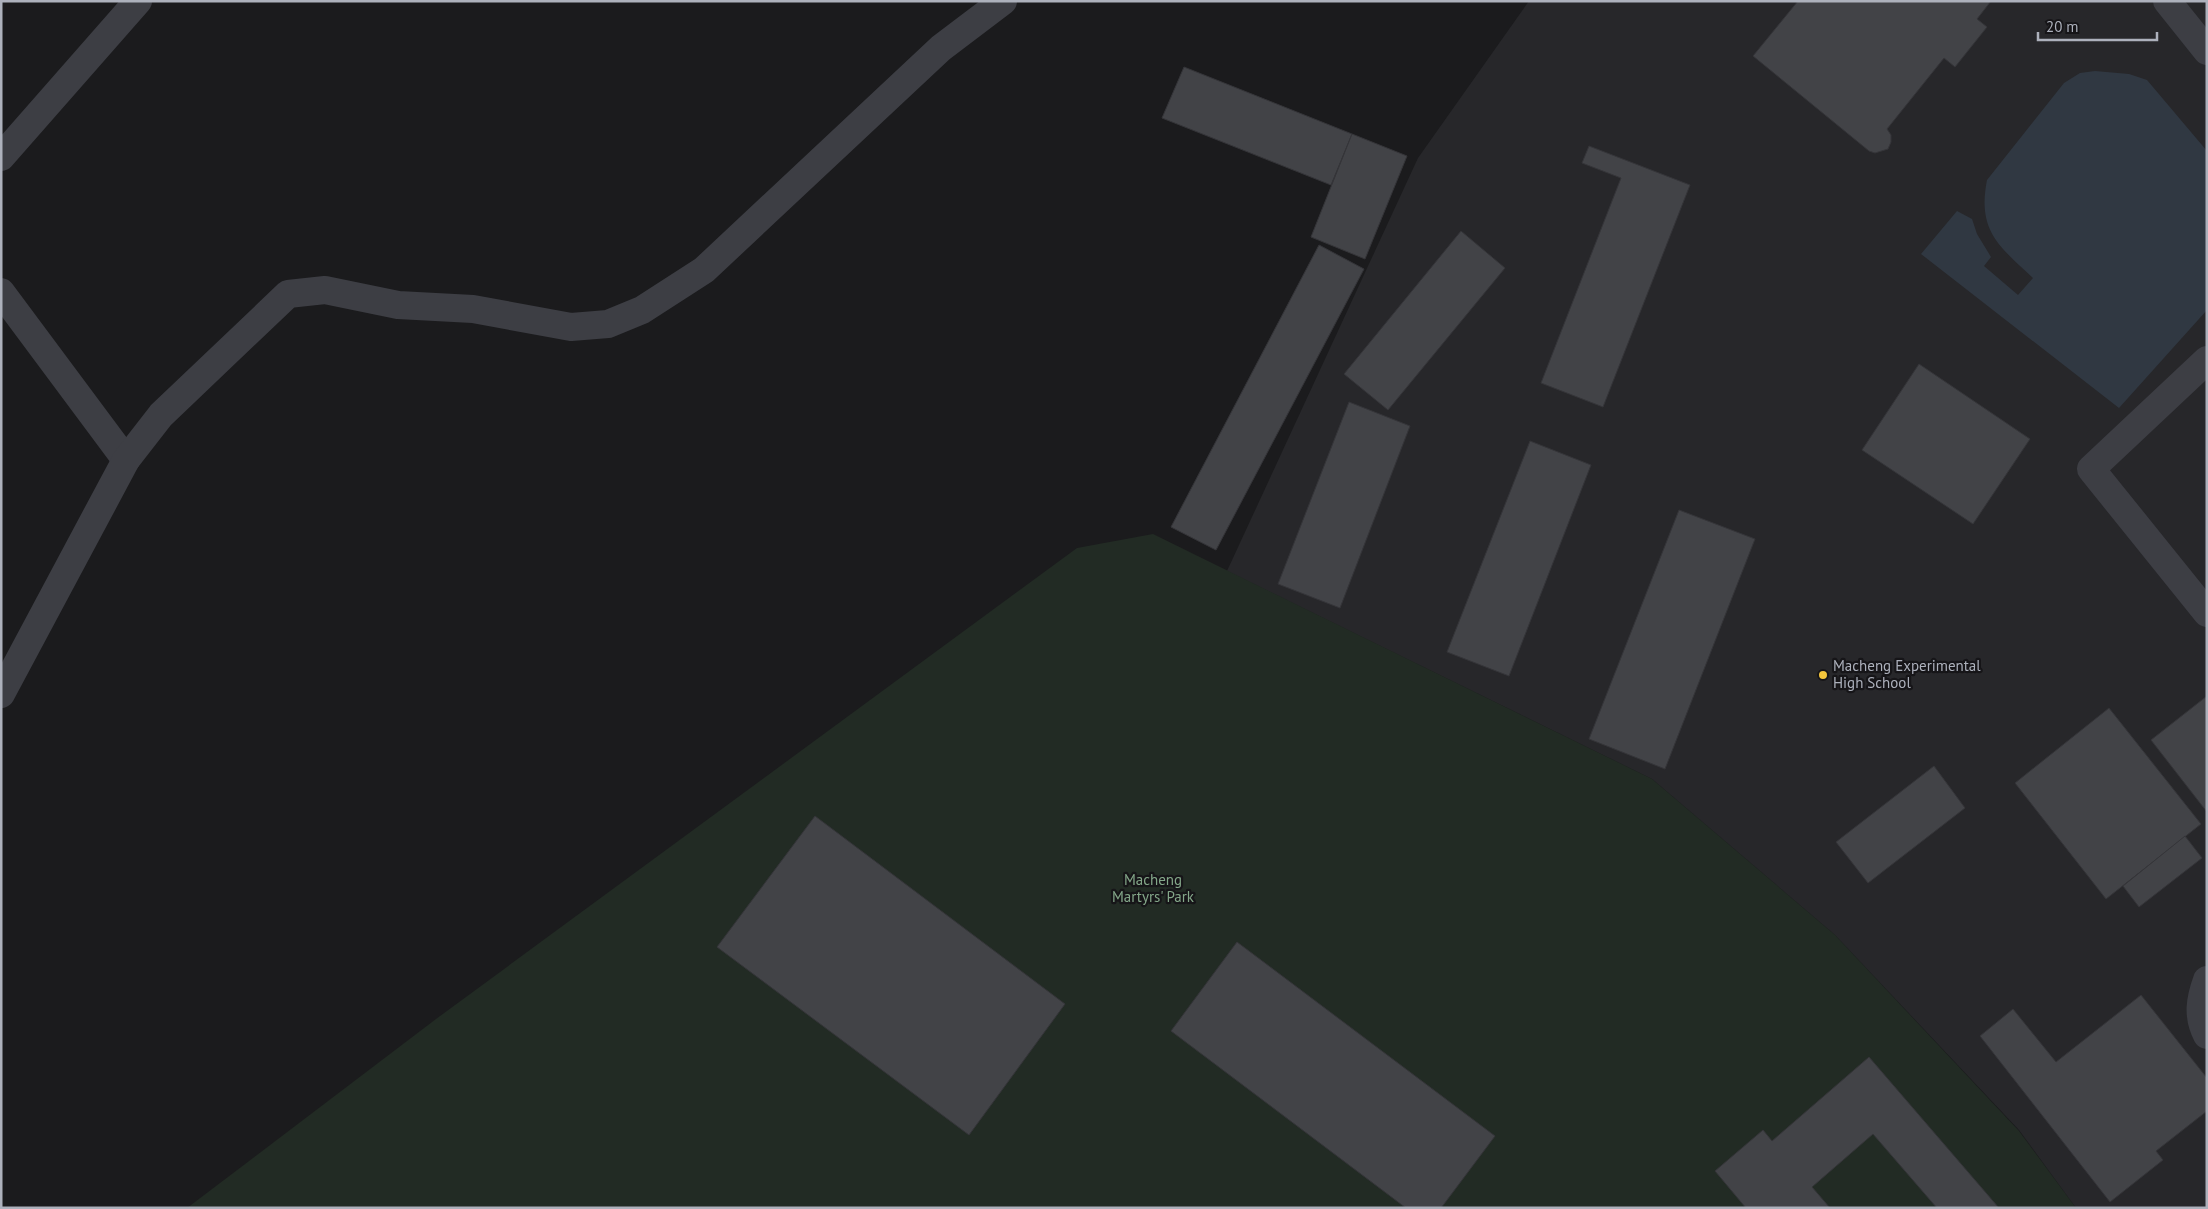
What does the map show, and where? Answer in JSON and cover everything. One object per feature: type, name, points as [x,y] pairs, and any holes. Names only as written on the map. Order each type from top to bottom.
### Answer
[{"type":"street","points":[[1,157],[138,1]]},
{"type":"street","points":[[1,694],[126,460],[161,415],[288,294],[325,290],[398,305],[473,309],[571,327],[608,324],[642,310],[704,270],[941,48],[1003,1]]},
{"type":"street","points":[[2167,1],[2207,51]]},
{"type":"street","points":[[1,292],[126,460]]},
{"type":"street","points":[[2207,360],[2091,469],[2207,613]]},
{"type":"street","points":[[2207,980],[2200,1000],[2202,1025],[2207,1035]]},
{"type":"shaded area","name":"Macheng Experimental High School","points":[[1529,1],[2207,1],[2207,1208],[2076,1208],[2019,1130],[1835,935],[1652,779],[1227,571],[1418,158]]},
{"type":"shaded area","points":[[2095,71],[2129,74],[2147,80],[2207,151],[2207,310],[2119,408],[1921,254],[1957,211],[1972,219],[1977,234],[1991,257],[1984,266],[2018,295],[2033,278],[2001,246],[1988,225],[1985,212],[1987,180],[2064,83],[2080,73]]},
{"type":"green space","name":"Macheng Martyrs' Park","points":[[1153,534],[1652,779],[1835,935],[2019,1131],[2076,1208],[187,1208],[436,1019],[1077,548]]},
{"type":"building","points":[[1798,1],[1991,1],[1977,19],[1987,27],[1955,67],[1944,58],[1887,129],[1891,135],[1888,149],[1875,153],[1869,151],[1753,56]]},
{"type":"building","points":[[1184,67],[1352,134],[1331,185],[1162,118]]},
{"type":"building","points":[[1352,134],[1407,156],[1365,259],[1311,237]]},
{"type":"building","points":[[1589,146],[1690,185],[1603,407],[1541,383],[1621,178],[1582,163]]},
{"type":"building","points":[[1461,231],[1505,268],[1388,410],[1344,374]]},
{"type":"building","points":[[1319,245],[1364,269],[1216,550],[1171,527]]},
{"type":"building","points":[[1919,364],[2030,439],[1973,524],[1862,450]]},
{"type":"building","points":[[1349,402],[1410,426],[1340,608],[1278,584]]},
{"type":"building","points":[[1530,441],[1591,465],[1509,676],[1447,652]]},
{"type":"building","points":[[1679,510],[1755,539],[1665,769],[1589,739]]},
{"type":"building","points":[[2207,696],[2207,812],[2151,740]]},
{"type":"building","points":[[2109,708],[2201,824],[2106,899],[2015,783]]},
{"type":"building","points":[[1934,766],[1965,808],[1868,883],[1836,842]]},
{"type":"building","points":[[815,816],[1065,1004],[969,1135],[717,947]]},
{"type":"building","points":[[2185,836],[2202,858],[2139,907],[2123,886]]},
{"type":"building","points":[[1237,942],[1495,1136],[1441,1208],[1406,1208],[1171,1031]]},
{"type":"building","points":[[2141,995],[2207,1078],[2207,1111],[2156,1151],[2163,1160],[2110,1202],[1980,1036],[2013,1009],[2056,1062]]},
{"type":"building","points":[[1869,1057],[1999,1208],[1937,1208],[1873,1134],[1812,1187],[1830,1208],[1746,1208],[1715,1171],[1763,1130],[1772,1141]]},
{"type":"place","name":"Macheng Experimental High School","points":[[1823,675]]}]
